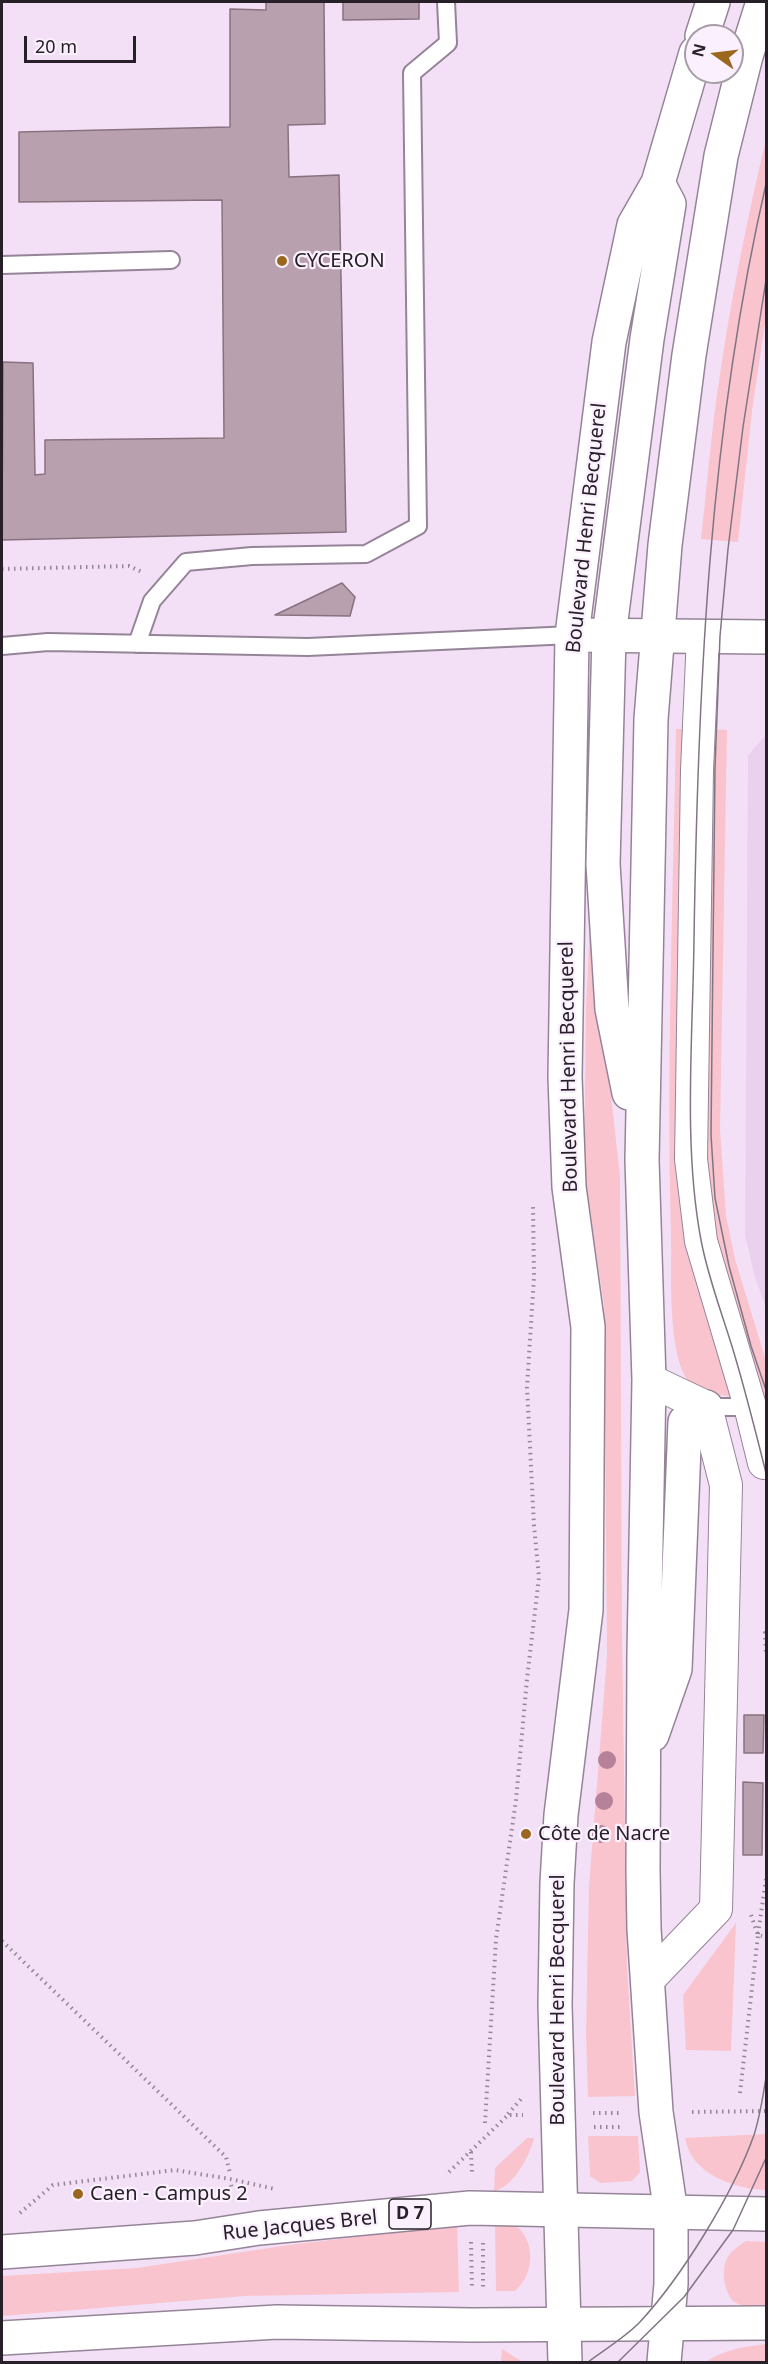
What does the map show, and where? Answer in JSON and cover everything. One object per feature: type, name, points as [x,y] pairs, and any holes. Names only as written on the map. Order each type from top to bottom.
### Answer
[{"type":"main road","points":[[706,24],[713,2]]},
{"type":"main road","name":"Boulevard Henri Becquerel","points":[[664,2362],[668,2324],[671,2213],[656,2112],[644,1929],[642,1762],[649,1380],[642,1160],[651,719],[665,545],[689,355],[719,168],[746,56],[763,2]]},
{"type":"main road","name":"Boulevard Henri Becquerel","points":[[565,2362],[555,2005],[557,1884],[561,1815],[586,1610],[588,1327],[568,1187],[565,1077],[572,635],[609,342],[634,225],[658,183],[687,84]]},
{"type":"main road","name":"Boulevard Henri Becquerel","points":[[642,1160],[612,1009],[603,864],[609,636],[647,339],[669,204],[658,183]]},
{"type":"main road","points":[[572,635],[766,637]]},
{"type":"main road","points":[[642,1762],[675,1669],[685,1422],[706,1407]]},
{"type":"main road","name":"Rue Jacques Brel","points":[[2,2252],[195,2238],[259,2228],[470,2208],[671,2213]]},
{"type":"main road","name":"D 7","points":[[671,2213],[766,2214]]},
{"type":"main road","points":[[2,2338],[262,2322],[766,2323]]},
{"type":"street","points":[[703,636],[696,770],[691,1159],[701,1241],[758,1408],[765,1462],[743,1468],[726,1485]]},
{"type":"street","points":[[648,1980],[716,1909],[726,1485],[706,1407],[649,1380]]},
{"type":"lane","points":[[137,644],[152,601],[186,562],[252,556],[366,555],[418,526],[412,74],[448,42],[446,2]]},
{"type":"lane","points":[[2,265],[171,260]]},
{"type":"lane","points":[[2,645],[48,642],[308,647],[572,635]]},
{"type":"lane","points":[[706,1407],[758,1408]]},
{"type":"path","points":[[2,569],[129,566],[166,585]]},
{"type":"path","points":[[485,2123],[496,1939],[516,1800],[539,1577],[527,1387],[534,1277],[533,1196]]},
{"type":"path","points":[[766,1633],[766,1655]]},
{"type":"path","points":[[740,2093],[766,1878]]},
{"type":"path","points":[[2,1941],[226,2157],[230,2173]]},
{"type":"path","points":[[695,2112],[766,2111]]},
{"type":"path","points":[[444,2176],[508,2115],[528,2115]]},
{"type":"path","points":[[588,2127],[623,2127]]},
{"type":"path","points":[[18,2215],[53,2185],[175,2170],[284,2191]]},
{"type":"path","points":[[483,2239],[483,2294]]},
{"type":"path","points":[[471,2246],[472,2293]]},
{"type":"shaded area","points":[[766,139],[766,317],[752,411],[738,542],[701,539],[724,350],[740,259]]},
{"type":"shaded area","points":[[676,729],[687,729],[681,1187],[735,1397],[704,1391],[689,1382],[677,1353],[672,1314],[669,1112]]},
{"type":"shaded area","points":[[709,729],[727,730],[720,1129],[726,1216],[735,1259],[766,1361],[766,1399],[759,1398],[724,1291],[704,1159]]},
{"type":"shaded area","points":[[766,735],[766,1308],[754,1274],[745,1235],[748,755]]},
{"type":"shaded area","points":[[599,737],[600,997],[620,1176],[622,1631],[627,1967],[635,2096],[588,2097],[586,2035],[589,1886],[607,1656],[604,1305],[584,1171],[586,1006]]},
{"type":"shaded area","points":[[736,1923],[731,2051],[686,2050],[683,1995]]},
{"type":"shaded area","points":[[766,2134],[766,2190],[728,2183],[705,2170],[689,2151],[685,2138]]},
{"type":"shaded area","points":[[588,2136],[638,2136],[640,2172],[632,2181],[600,2183],[590,2176]]},
{"type":"shaded area","points":[[527,2138],[534,2138],[520,2169],[508,2183],[494,2191],[495,2168]]},
{"type":"shaded area","points":[[512,2223],[526,2238],[530,2256],[529,2266],[522,2284],[515,2291],[496,2291],[495,2225]]},
{"type":"shaded area","points":[[457,2225],[459,2292],[245,2296],[2,2316],[2,2276],[137,2268],[289,2245]]},
{"type":"shaded area","points":[[746,2241],[766,2242],[766,2306],[740,2305],[731,2299],[726,2288],[724,2272],[728,2256]]},
{"type":"shaded area","points":[[766,2344],[766,2362],[706,2362],[727,2351]]},
{"type":"shaded area","points":[[502,2349],[523,2362],[501,2362]]},
{"type":"building","name":"CYCERON","points":[[266,2],[324,2],[325,124],[288,125],[289,177],[339,175],[346,532],[2,540],[3,362],[33,363],[35,475],[45,474],[45,440],[224,438],[222,200],[19,202],[19,132],[230,127],[230,9],[266,10]]},
{"type":"building","points":[[343,2],[419,2],[419,19],[343,20]]},
{"type":"building","points":[[342,583],[355,597],[350,616],[275,615]]},
{"type":"building","points":[[744,1715],[764,1715],[763,1753],[744,1753]]},
{"type":"building","points":[[743,1782],[763,1783],[762,1855],[743,1855]]},
{"type":"tram line","points":[[766,184],[731,371],[710,559],[699,749],[690,1090],[692,1167],[701,1240],[743,1383],[766,1473]]},
{"type":"tram line","points":[[766,280],[743,427],[720,636],[715,768],[711,1135],[715,1198],[729,1266],[766,1390]]},
{"type":"tram line","points":[[588,2362],[639,2323],[672,2283],[704,2234],[745,2158],[760,2114],[766,2077]]},
{"type":"tram line","points":[[618,2362],[684,2297],[733,2230],[766,2158]]},
{"type":"place","name":"CYCERON","points":[[282,261]]},
{"type":"place","name":"Côte de Nacre","points":[[526,1834]]},
{"type":"place","name":"Caen - Campus 2","points":[[78,2194]]}]
